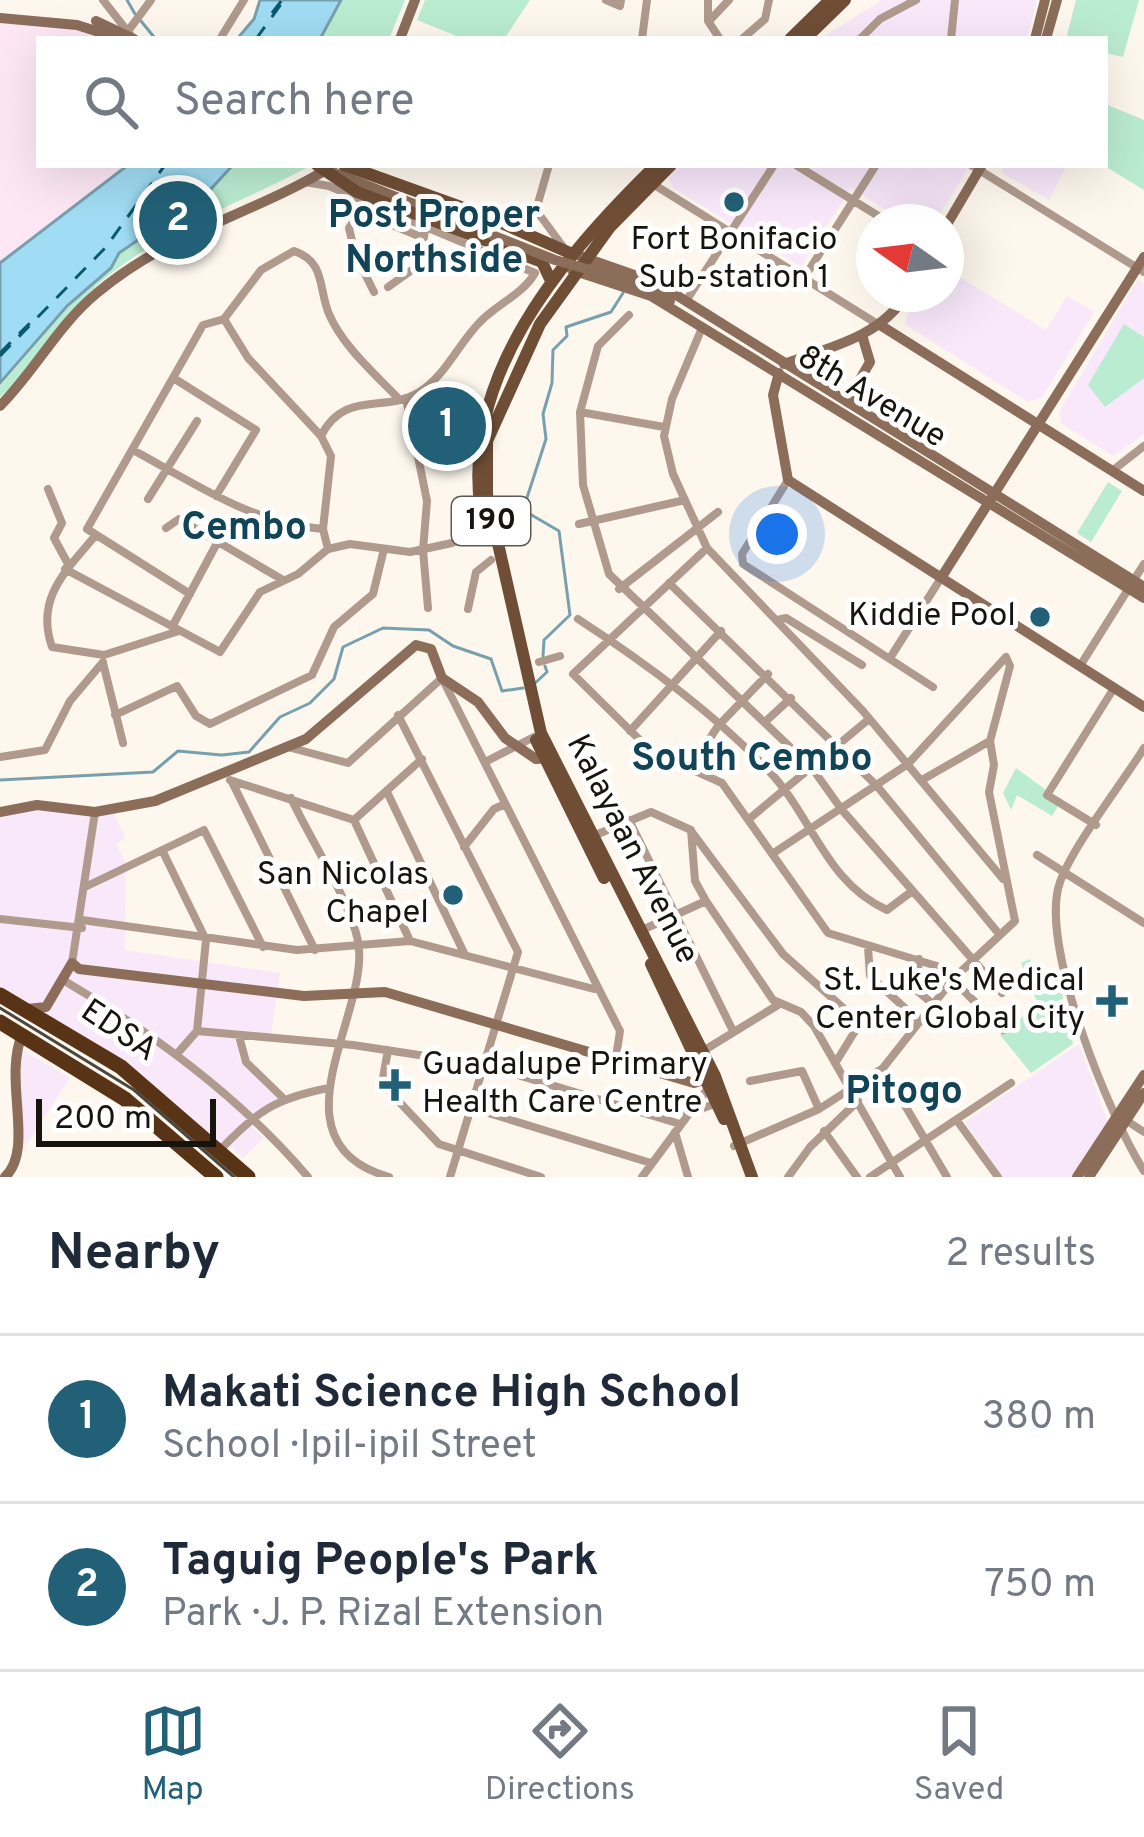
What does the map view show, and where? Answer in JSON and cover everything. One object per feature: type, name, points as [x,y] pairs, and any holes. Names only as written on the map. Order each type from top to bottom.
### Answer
[{"type":"highway","name":"EDSA","points":[[0,994],[121,1067],[248,1177]]},
{"type":"highway","name":"EDSA","points":[[0,1022],[125,1100],[216,1177]]},
{"type":"main road","points":[[793,36],[830,0]]},
{"type":"main road","points":[[808,36],[845,0]]},
{"type":"main road","points":[[334,168],[483,215],[561,255]]},
{"type":"main road","points":[[334,168],[357,192],[542,262],[551,282]]},
{"type":"main road","name":"Kalayaan Avenue","points":[[523,679],[484,525],[477,481],[480,437],[494,393],[534,324],[610,218],[653,168]]},
{"type":"main road","name":"Kalayaan Avenue","points":[[668,168],[561,255],[496,413],[485,461],[489,510],[534,737],[642,930],[703,1052],[717,1103],[738,1145]]},
{"type":"main road","name":"Kalayaan Avenue","points":[[527,698],[548,760],[712,1081],[748,1177]]},
{"type":"street","points":[[103,0],[128,36]]},
{"type":"street","points":[[130,36],[151,0]]},
{"type":"street","points":[[222,36],[244,0]]},
{"type":"street","points":[[401,36],[416,0]]},
{"type":"street","points":[[606,0],[620,6],[621,0]]},
{"type":"street","points":[[642,36],[647,0]]},
{"type":"street","points":[[708,0],[709,21],[718,36]]},
{"type":"street","points":[[709,21],[729,0]]},
{"type":"street","points":[[745,36],[768,15],[769,0]]},
{"type":"street","points":[[863,36],[880,19],[916,0]]},
{"type":"street","points":[[951,36],[955,0]]},
{"type":"street","points":[[1036,36],[1045,0]]},
{"type":"street","points":[[1047,36],[1057,0]]},
{"type":"street","points":[[0,14],[95,25],[126,36]]},
{"type":"street","points":[[0,406],[78,311],[118,277],[184,234],[334,168],[561,255]]},
{"type":"street","points":[[333,188],[334,168]]},
{"type":"street","points":[[333,188],[334,168]]},
{"type":"street","points":[[334,168],[559,255],[642,280],[782,369]]},
{"type":"street","points":[[548,168],[536,210],[561,255]]},
{"type":"street","points":[[686,301],[772,168]]},
{"type":"street","points":[[801,168],[859,204]]},
{"type":"street","points":[[804,278],[875,168]]},
{"type":"street","points":[[959,204],[980,168]]},
{"type":"street","points":[[890,658],[1142,266],[984,168]]},
{"type":"street","points":[[304,182],[333,188],[421,237]]},
{"type":"street","points":[[653,184],[1144,491]]},
{"type":"street","points":[[321,436],[327,424],[357,402],[402,398],[430,385],[480,322],[536,274],[532,268],[426,225],[364,207]]},
{"type":"street","points":[[364,207],[349,228],[355,254],[374,292]]},
{"type":"street","points":[[388,287],[419,265],[426,225]]},
{"type":"street","points":[[104,658],[50,644],[45,617],[66,566],[91,533],[203,325],[224,319],[270,262],[294,251],[309,257],[317,267],[335,326],[402,398],[428,501],[423,550],[428,608]]},
{"type":"street","name":"8th Avenue","points":[[561,255],[644,276],[782,369]]},
{"type":"street","name":"8th Avenue","points":[[561,255],[575,271],[638,289],[782,369],[1135,585],[1144,598]]},
{"type":"street","points":[[600,278],[598,269],[604,263]]},
{"type":"street","points":[[890,312],[880,326],[782,369],[773,395],[788,480],[742,554],[743,564],[933,687]]},
{"type":"street","points":[[628,315],[598,346],[580,412],[583,485],[619,589],[743,699],[812,768],[911,892],[1002,993]]},
{"type":"street","points":[[224,319],[248,358],[321,436],[332,460],[323,529],[328,549]]},
{"type":"street","points":[[702,328],[664,427],[664,452],[706,548],[868,718],[1004,879]]},
{"type":"street","points":[[844,406],[870,362],[862,335]]},
{"type":"street","points":[[175,379],[256,429],[216,496]]},
{"type":"street","points":[[580,412],[664,427]]},
{"type":"street","points":[[148,499],[197,421]]},
{"type":"street","points":[[1112,471],[1144,446]]},
{"type":"street","points":[[133,450],[216,496],[287,526],[323,529]]},
{"type":"street","points":[[788,480],[1144,706]]},
{"type":"street","points":[[48,489],[62,523],[54,538],[66,566],[220,652],[260,592],[264,569]]},
{"type":"street","points":[[579,524],[686,500]]},
{"type":"street","points":[[619,589],[718,512]]},
{"type":"street","points":[[166,528],[179,519],[285,580]]},
{"type":"street","points":[[260,592],[328,549],[350,544],[383,553],[423,550],[452,544],[484,525]]},
{"type":"street","points":[[91,533],[190,593]]},
{"type":"street","points":[[0,757],[45,750],[70,701],[104,658],[176,629],[217,543]]},
{"type":"street","points":[[706,548],[573,674],[653,752],[722,783],[819,925],[868,946],[919,958],[954,978],[1003,1030]]},
{"type":"street","points":[[115,716],[177,686],[196,716],[210,724],[312,675],[334,628],[373,594],[383,553]]},
{"type":"street","points":[[468,609],[476,572],[491,560]]},
{"type":"street","points":[[1080,666],[1144,564]]},
{"type":"street","points":[[669,583],[768,674],[877,786],[999,934]]},
{"type":"street","points":[[777,620],[786,618],[862,665]]},
{"type":"street","points":[[578,619],[671,687],[784,789],[844,883],[887,910],[911,892]]},
{"type":"street","points":[[630,730],[721,631]]},
{"type":"street","points":[[0,812],[37,805],[94,812],[143,806],[311,735],[416,645],[431,649],[620,1031],[616,1057]]},
{"type":"street","points":[[542,661],[560,656]]},
{"type":"street","points":[[738,1145],[819,1109],[883,1068],[954,978],[1016,921],[988,792],[994,765],[990,742],[1010,666],[1006,657],[908,764],[772,854]]},
{"type":"street","points":[[104,658],[123,743]]},
{"type":"street","points":[[691,767],[718,726],[768,674]]},
{"type":"street","points":[[287,747],[344,764],[442,678]]},
{"type":"street","points":[[442,678],[478,702],[514,745],[548,760]]},
{"type":"street","points":[[1096,825],[1047,795],[1114,688]]},
{"type":"street","points":[[766,722],[791,698]]},
{"type":"street","points":[[398,715],[518,952],[450,1177]]},
{"type":"street","points":[[749,819],[868,718]]},
{"type":"street","points":[[484,763],[534,737]]},
{"type":"street","points":[[922,780],[990,742]]},
{"type":"street","points":[[1144,748],[1065,874],[1059,901],[1069,991],[1144,1171]]},
{"type":"street","points":[[354,820],[422,759]]},
{"type":"street","points":[[220,772],[232,782],[315,950]]},
{"type":"street","points":[[232,782],[354,820],[410,941]]},
{"type":"street","points":[[387,792],[465,954]]},
{"type":"street","points":[[291,798],[359,945],[329,1088],[339,1142],[363,1168],[389,1177]]},
{"type":"street","points":[[464,847],[494,809],[505,804]]},
{"type":"street","points":[[24,1008],[46,1007],[72,963],[82,924],[94,812]]},
{"type":"street","points":[[592,837],[659,812],[691,830],[783,953],[860,1023],[836,1062]]},
{"type":"street","points":[[629,820],[733,1031]]},
{"type":"street","points":[[87,886],[204,830],[263,946]]},
{"type":"street","points":[[691,830],[695,881],[706,901],[778,1005],[808,1020],[900,1177]]},
{"type":"street","points":[[162,850],[206,940],[197,1030],[176,1054]]},
{"type":"street","points":[[1037,855],[1144,923]]},
{"type":"street","points":[[642,930],[706,901]]},
{"type":"street","points":[[0,919],[315,950],[410,941],[596,989]]},
{"type":"street","points":[[868,946],[869,974],[920,1022]]},
{"type":"street","points":[[919,958],[916,990],[934,1004]]},
{"type":"street","points":[[72,963],[93,970],[304,996],[350,991],[402,995],[694,1083],[712,1081]]},
{"type":"street","points":[[83,991],[93,970]]},
{"type":"street","points":[[63,980],[176,1054],[252,1119],[308,1177]]},
{"type":"street","points":[[703,1052],[778,1005]]},
{"type":"street","points":[[197,1030],[485,1065],[680,1123],[717,1103]]},
{"type":"street","points":[[5,1177],[19,1150],[12,1078],[22,1035]]},
{"type":"street","points":[[239,1036],[246,1062],[282,1097]]},
{"type":"street","points":[[388,1050],[383,1078],[388,1091],[439,1144],[541,1177]]},
{"type":"street","points":[[883,1068],[947,1177]]},
{"type":"street","points":[[750,1081],[802,1071],[819,1109]]},
{"type":"street","points":[[1089,1177],[1144,1075]]},
{"type":"street","points":[[642,1177],[712,1081]]},
{"type":"street","points":[[870,1177],[1011,1083]]},
{"type":"street","points":[[220,1150],[282,1097],[329,1088]]},
{"type":"street","points":[[1077,1177],[1144,1093]]},
{"type":"street","points":[[788,1177],[824,1131],[858,1100]]},
{"type":"street","points":[[472,1108],[651,1163]]},
{"type":"street","points":[[1120,1121],[1144,1132]]},
{"type":"street","points":[[958,1122],[998,1177]]},
{"type":"street","points":[[680,1123],[688,1177]]},
{"type":"street","points":[[824,1131],[857,1177]]},
{"type":"shaded area","points":[[882,0],[1037,0],[1028,36],[825,36]]},
{"type":"shaded area","points":[[0,23],[76,28],[99,36],[36,36],[36,168],[124,168],[0,263]]},
{"type":"shaded area","points":[[675,168],[968,168],[946,204],[877,204],[851,188],[801,267],[672,187],[668,175]]},
{"type":"shaded area","points":[[1002,168],[1065,168],[1049,200],[1002,173]]},
{"type":"shaded area","points":[[1138,279],[1144,283],[1144,434],[1113,456],[1061,423],[1059,412]]},
{"type":"shaded area","points":[[964,280],[1046,330],[1067,296],[1094,312],[1042,397],[1028,402],[904,324],[909,312],[964,312]]},
{"type":"shaded area","points":[[31,807],[114,813],[125,838],[116,844],[126,864],[125,950],[280,973],[271,1035],[239,1034],[239,1058],[277,1097],[248,1123],[264,1138],[243,1158],[229,1145],[223,1150],[104,1051],[0,989],[0,815]]},
{"type":"shaded area","points":[[1079,1044],[1108,1123],[1072,1177],[1003,1177],[965,1122]]},
{"type":"shaded area","points":[[21,1049],[70,1078],[25,1147],[20,1105]]},
{"type":"green space","points":[[341,0],[405,0],[390,36],[322,36]]},
{"type":"green space","points":[[425,0],[530,0],[506,36],[457,36],[417,20]]},
{"type":"green space","points":[[1076,0],[1139,0],[1123,57],[1108,54],[1108,36],[1067,36]]},
{"type":"green space","points":[[1108,105],[1144,120],[1144,190],[1108,168]]},
{"type":"green space","points":[[230,168],[306,168],[185,227],[113,272],[0,397],[0,386],[67,308],[111,268],[119,253],[208,192]]},
{"type":"green space","points":[[1124,324],[1144,337],[1144,378],[1105,407],[1088,385]]},
{"type":"green space","points":[[1108,482],[1122,491],[1091,542],[1077,533]]},
{"type":"green space","points":[[1016,768],[1046,790],[1043,797],[1058,806],[1052,816],[1017,795],[1011,810],[1003,793]]},
{"type":"green space","points":[[1030,959],[1037,977],[1058,974],[1073,1044],[1031,1073],[1000,1035],[1038,1004],[1021,963]]},
{"type":"water","points":[[260,0],[341,0],[322,36],[240,36],[254,19]]},
{"type":"water","points":[[124,168],[230,168],[208,192],[119,253],[111,268],[67,306],[0,383],[0,263]]},
{"type":"waterway","points":[[127,0],[135,14]]},
{"type":"waterway","points":[[141,21],[153,36]]},
{"type":"waterway","points":[[543,656],[544,640],[570,615],[559,531],[523,510],[546,439],[543,414],[552,383],[553,350],[567,336],[566,327],[611,312],[623,293]]},
{"type":"waterway","points":[[310,703],[334,679],[343,647],[383,628],[429,630],[453,646],[491,659],[502,691],[523,688]]},
{"type":"waterway","points":[[533,685],[547,672],[545,666]]},
{"type":"waterway","points":[[222,755],[249,752],[280,717],[308,704]]},
{"type":"waterway","points":[[0,780],[153,772],[178,751],[221,755]]},
{"type":"ferry route","points":[[272,13],[282,0]]},
{"type":"ferry route","points":[[258,36],[284,0]]},
{"type":"ferry route","points":[[0,356],[106,247],[163,168]]},
{"type":"ferry route","points":[[0,353],[33,320]]},
{"type":"tram line","points":[[0,1008],[134,1090],[234,1177]]},
{"type":"place","name":"Fort Bonifacio Sub-station 1","points":[[734,202]]},
{"type":"place","name":"Taguig People's Park","points":[[178,220]]},
{"type":"place","name":"Makati Science High School","points":[[447,426]]},
{"type":"place","name":"Kiddie Pool","points":[[1040,617]]},
{"type":"place","name":"San Nicolas Chapel","points":[[453,895]]},
{"type":"place","name":"St. Luke's Medical Center Global City","points":[[1112,1001]]},
{"type":"place","name":"Guadalupe Primary Health Care Centre","points":[[395,1085]]},
{"type":"district","name":"Post Proper Northside","points":[[434,240]]},
{"type":"district","name":"Cembo","points":[[244,529]]},
{"type":"district","name":"South Cembo","points":[[752,760]]},
{"type":"district","name":"Pitogo","points":[[904,1093]]}]
